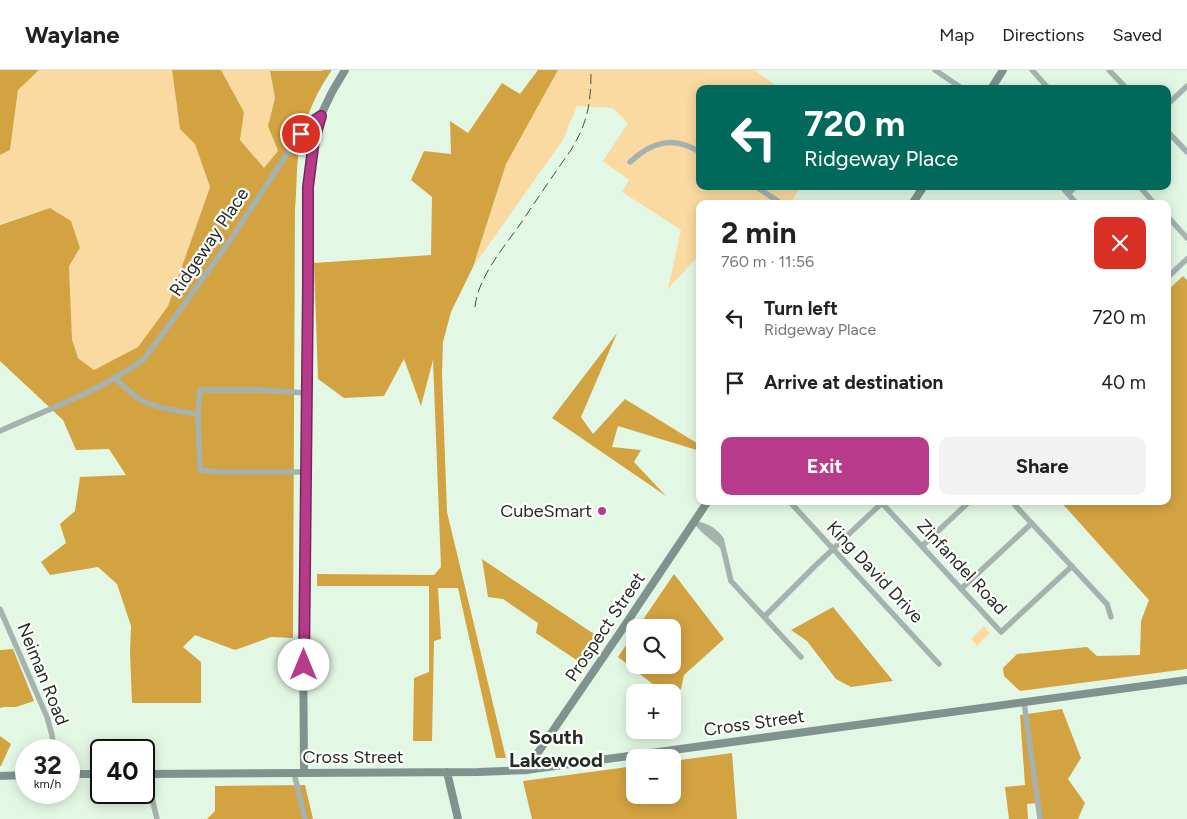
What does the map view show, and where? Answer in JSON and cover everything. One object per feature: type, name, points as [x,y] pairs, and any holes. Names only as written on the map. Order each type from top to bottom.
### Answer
[{"type":"street","points":[[304,773],[303,618],[308,187],[314,140],[321,116],[345,70]]},
{"type":"street","points":[[936,70],[957,85]]},
{"type":"street","points":[[994,85],[1003,70]]},
{"type":"street","points":[[1032,70],[1045,85]]},
{"type":"street","points":[[1109,70],[1123,85]]},
{"type":"street","points":[[1171,101],[1187,86]]},
{"type":"street","name":"Ridgeway Place","points":[[0,431],[93,390],[144,359],[228,243],[294,143],[309,124],[321,116]]},
{"type":"street","points":[[1171,135],[1187,152]]},
{"type":"street","points":[[630,162],[641,152],[663,142],[680,143],[696,150]]},
{"type":"street","points":[[761,190],[776,200]]},
{"type":"street","points":[[1064,190],[1073,200]]},
{"type":"street","points":[[1068,194],[1072,190]]},
{"type":"street","points":[[1143,190],[1151,200]]},
{"type":"street","points":[[1171,220],[1187,238]]},
{"type":"street","points":[[1171,274],[1187,259]]},
{"type":"street","points":[[114,377],[126,389],[146,402],[198,414]]},
{"type":"street","points":[[306,472],[218,472],[200,470],[198,414],[200,390],[260,390],[307,393]]},
{"type":"street","name":"Prospect Street","points":[[526,770],[696,523],[706,505]]},
{"type":"street","name":"King David Drive","points":[[793,505],[939,664]]},
{"type":"street","points":[[764,617],[879,505]]},
{"type":"street","name":"Zinfandel Road","points":[[885,505],[1001,632],[1072,566]]},
{"type":"street","points":[[922,546],[966,505]]},
{"type":"street","points":[[1016,505],[1107,604],[1111,617]]},
{"type":"street","points":[[696,523],[708,527],[721,539],[721,545],[732,581],[801,657]]},
{"type":"street","points":[[961,589],[1032,523]]},
{"type":"street","name":"Neiman Road","points":[[0,610],[47,717],[53,739]]},
{"type":"street","name":"Cross Street","points":[[155,774],[498,772],[526,770],[1187,680]]},
{"type":"street","points":[[1024,702],[1040,819]]},
{"type":"street","points":[[447,772],[458,819]]},
{"type":"street","points":[[294,773],[305,819]]},
{"type":"street","points":[[0,776],[15,775]]},
{"type":"street","points":[[153,804],[157,819]]},
{"type":"shaded area","points":[[0,70],[39,70],[18,90],[10,150],[0,155]]},
{"type":"shaded area","points":[[39,70],[172,70],[180,129],[195,144],[210,187],[168,306],[138,347],[94,370],[78,358],[72,339],[69,266],[80,248],[50,208],[0,224],[0,155],[10,150],[18,90]]},
{"type":"shaded area","points":[[172,70],[221,70],[244,112],[240,140],[264,168],[278,151],[268,126],[275,98],[270,71],[332,70],[311,108],[301,140],[297,164],[295,209],[293,638],[271,637],[235,650],[195,635],[183,647],[201,662],[201,703],[132,703],[131,626],[117,584],[98,567],[50,575],[41,562],[66,543],[60,524],[75,511],[80,477],[126,475],[109,449],[76,450],[63,420],[0,361],[0,225],[50,208],[71,221],[80,248],[69,266],[72,339],[78,358],[94,370],[138,347],[168,306],[210,187],[195,144],[180,129]]},
{"type":"shaded area","points":[[221,70],[324,70],[270,71],[275,98],[268,126],[278,151],[264,169],[240,140],[244,112]]},
{"type":"shaded area","points":[[538,70],[558,70],[506,164],[473,267],[451,312],[443,342],[442,375],[447,512],[506,758],[496,758],[458,588],[438,588],[441,639],[434,641],[432,741],[413,741],[414,678],[429,672],[429,586],[317,586],[317,574],[434,575],[441,567],[433,360],[421,406],[404,359],[384,396],[344,398],[318,379],[314,263],[431,255],[432,197],[411,180],[424,151],[451,154],[450,121],[468,133],[502,83],[520,94]]},
{"type":"shaded area","points":[[558,70],[754,70],[776,85],[696,85],[696,190],[799,190],[792,200],[696,200],[696,258],[668,289],[681,230],[622,192],[629,180],[603,161],[628,123],[613,108],[577,106],[563,140],[473,267],[506,164]]},
{"type":"shaded area","points":[[1183,276],[1187,280],[1187,669],[1020,691],[1004,676],[1003,668],[1017,654],[1087,647],[1097,656],[1140,655],[1141,621],[1149,600],[1064,505],[1171,505],[1171,287]]},
{"type":"shaded area","points":[[617,333],[581,417],[593,434],[625,399],[696,443],[696,450],[618,426],[612,447],[641,450],[634,462],[666,496],[552,418]]},
{"type":"shaded area","points":[[482,559],[600,638],[584,665],[536,633],[538,623],[503,599],[488,597]]},
{"type":"shaded area","points":[[674,574],[724,639],[684,675],[681,689],[681,684],[653,684],[640,674],[681,674],[681,619],[643,619]]},
{"type":"shaded area","points":[[833,607],[893,681],[851,687],[836,679],[807,641],[791,630]]},
{"type":"shaded area","points":[[984,626],[990,633],[977,646],[971,639]]},
{"type":"shaded area","points":[[626,645],[626,663],[618,657]]},
{"type":"shaded area","points":[[13,649],[34,701],[16,707],[0,708],[0,650]]},
{"type":"shaded area","points":[[1062,709],[1081,758],[1068,779],[1085,803],[1078,819],[1040,819],[1038,803],[1027,804],[1028,819],[1009,819],[1005,787],[1025,785],[1020,715]]},
{"type":"shaded area","points":[[0,736],[11,744],[1,766],[0,766]]},
{"type":"shaded area","points":[[732,753],[737,819],[532,819],[523,781],[626,767],[626,804],[681,804],[681,760]]},
{"type":"shaded area","points":[[305,785],[313,819],[207,819],[215,811],[215,786]]},
{"type":"railway","points":[[475,307],[477,296],[486,274],[577,140],[587,112],[591,70]]},
{"type":"place","name":"CubeSmart","points":[[602,511]]},
{"type":"district","name":"South Lakewood","points":[[556,748]]},
{"type":"route","points":[[301,134],[315,118],[321,116],[314,140],[308,187],[304,665]]}]
